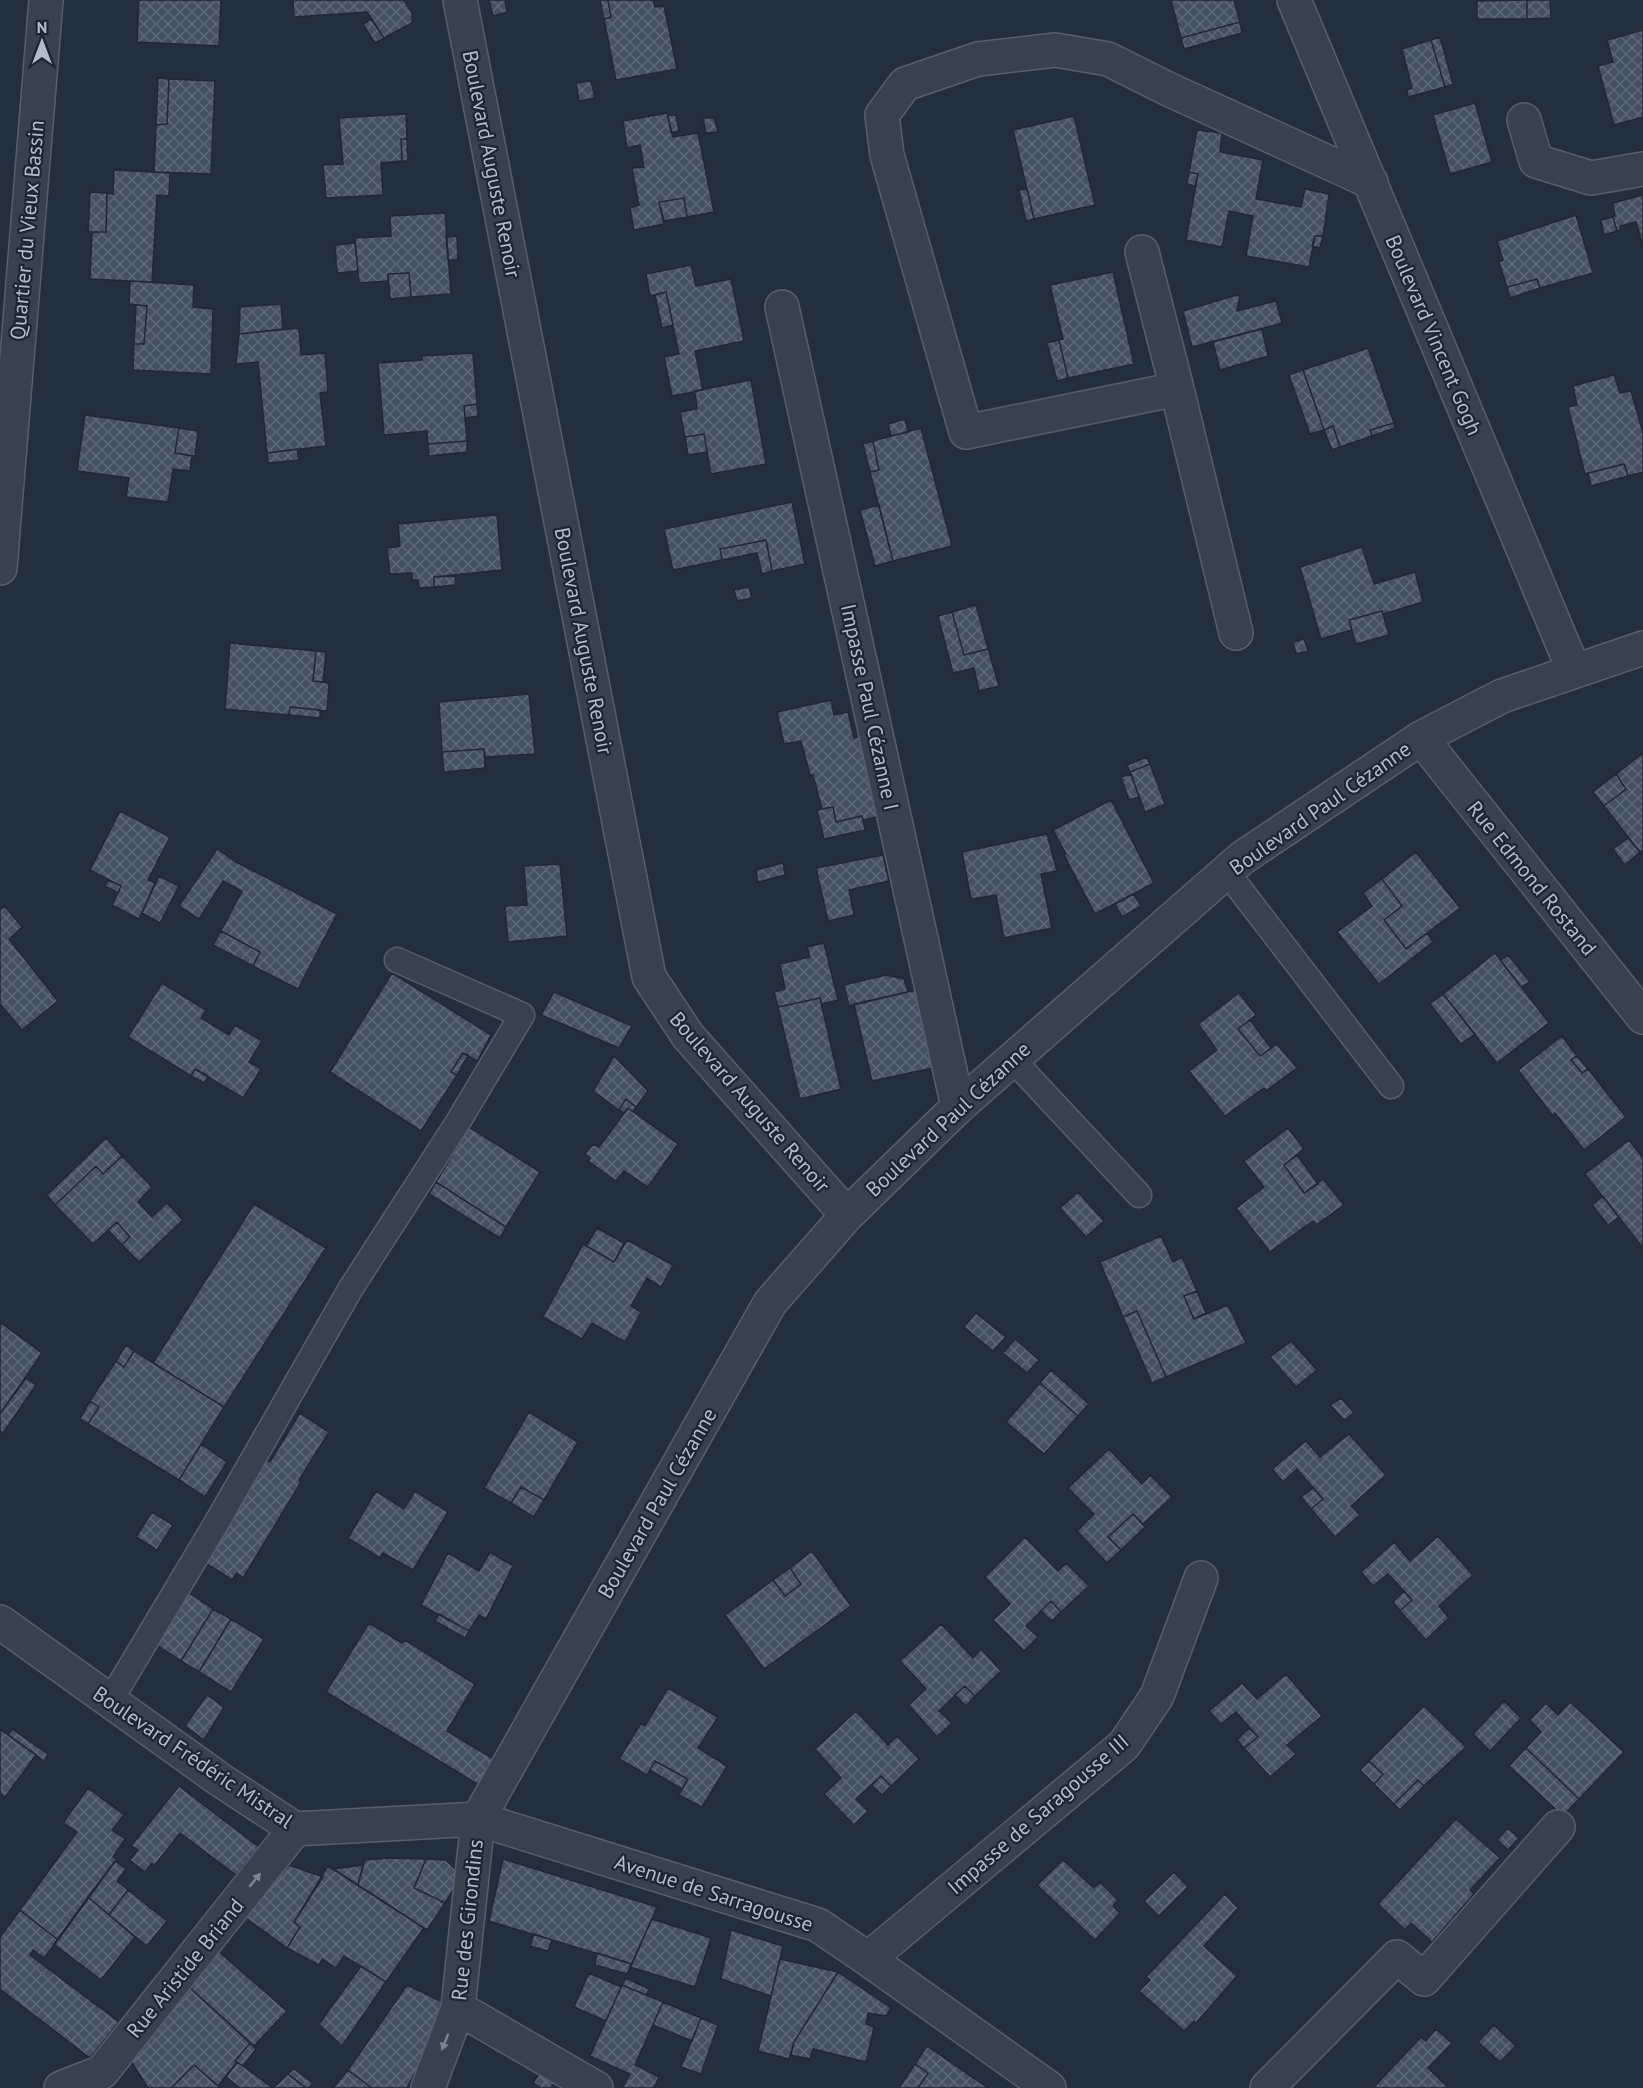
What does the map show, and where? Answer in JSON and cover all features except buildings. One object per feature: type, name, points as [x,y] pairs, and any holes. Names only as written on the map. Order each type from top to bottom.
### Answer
[{"type":"street","name":"Quartier du Vieux Bassin","points":[[0,568],[46,0]]},
{"type":"street","name":"Boulevard Auguste Renoir","points":[[460,0],[649,977],[688,1036],[847,1215]]},
{"type":"street","name":"Boulevard Vincent Gogh","points":[[1294,0],[1574,671]]},
{"type":"street","points":[[1177,389],[966,432],[887,155],[882,115],[905,84],[978,59],[1054,50],[1108,59],[1371,182]]},
{"type":"street","points":[[1524,120],[1536,161],[1591,178],[1643,169]]},
{"type":"street","points":[[1142,252],[1236,633]]},
{"type":"street","name":"Impasse Paul Cézanne I","points":[[782,307],[958,1107]]},
{"type":"street","name":"Boulevard Paul Cézanne","points":[[478,1819],[770,1303],[847,1215],[958,1107],[1242,858],[1421,738],[1502,696],[1643,648]]},
{"type":"street","name":"Rue Edmond Rostand","points":[[1421,738],[1643,1017]]},
{"type":"street","name":"Impasse de Saragousse III","points":[[868,1959],[1124,1745],[1157,1696],[1201,1578]]},
{"type":"street","name":"Boulevard Frédéric Mistral","points":[[0,1622],[219,1779],[296,1829],[478,1819]]},
{"type":"street","name":"Avenue de Sarragousse","points":[[478,1819],[818,1925],[1049,2088]]},
{"type":"street","name":"Rue des Girondins","points":[[428,2088],[458,2008],[478,1819]]},
{"type":"street","points":[[1267,2088],[1398,1957],[1424,1979],[1558,1827]]},
{"type":"street","name":"Rue Aristide Briand","points":[[61,2088],[107,2080],[296,1829]]},
{"type":"street","points":[[458,2008],[596,2088]]},
{"type":"lane","points":[[1226,871],[1391,1086]]},
{"type":"lane","points":[[111,1701],[351,1288],[458,1122],[522,1015],[397,960]]},
{"type":"lane","points":[[1012,1059],[1139,1195]]}]
